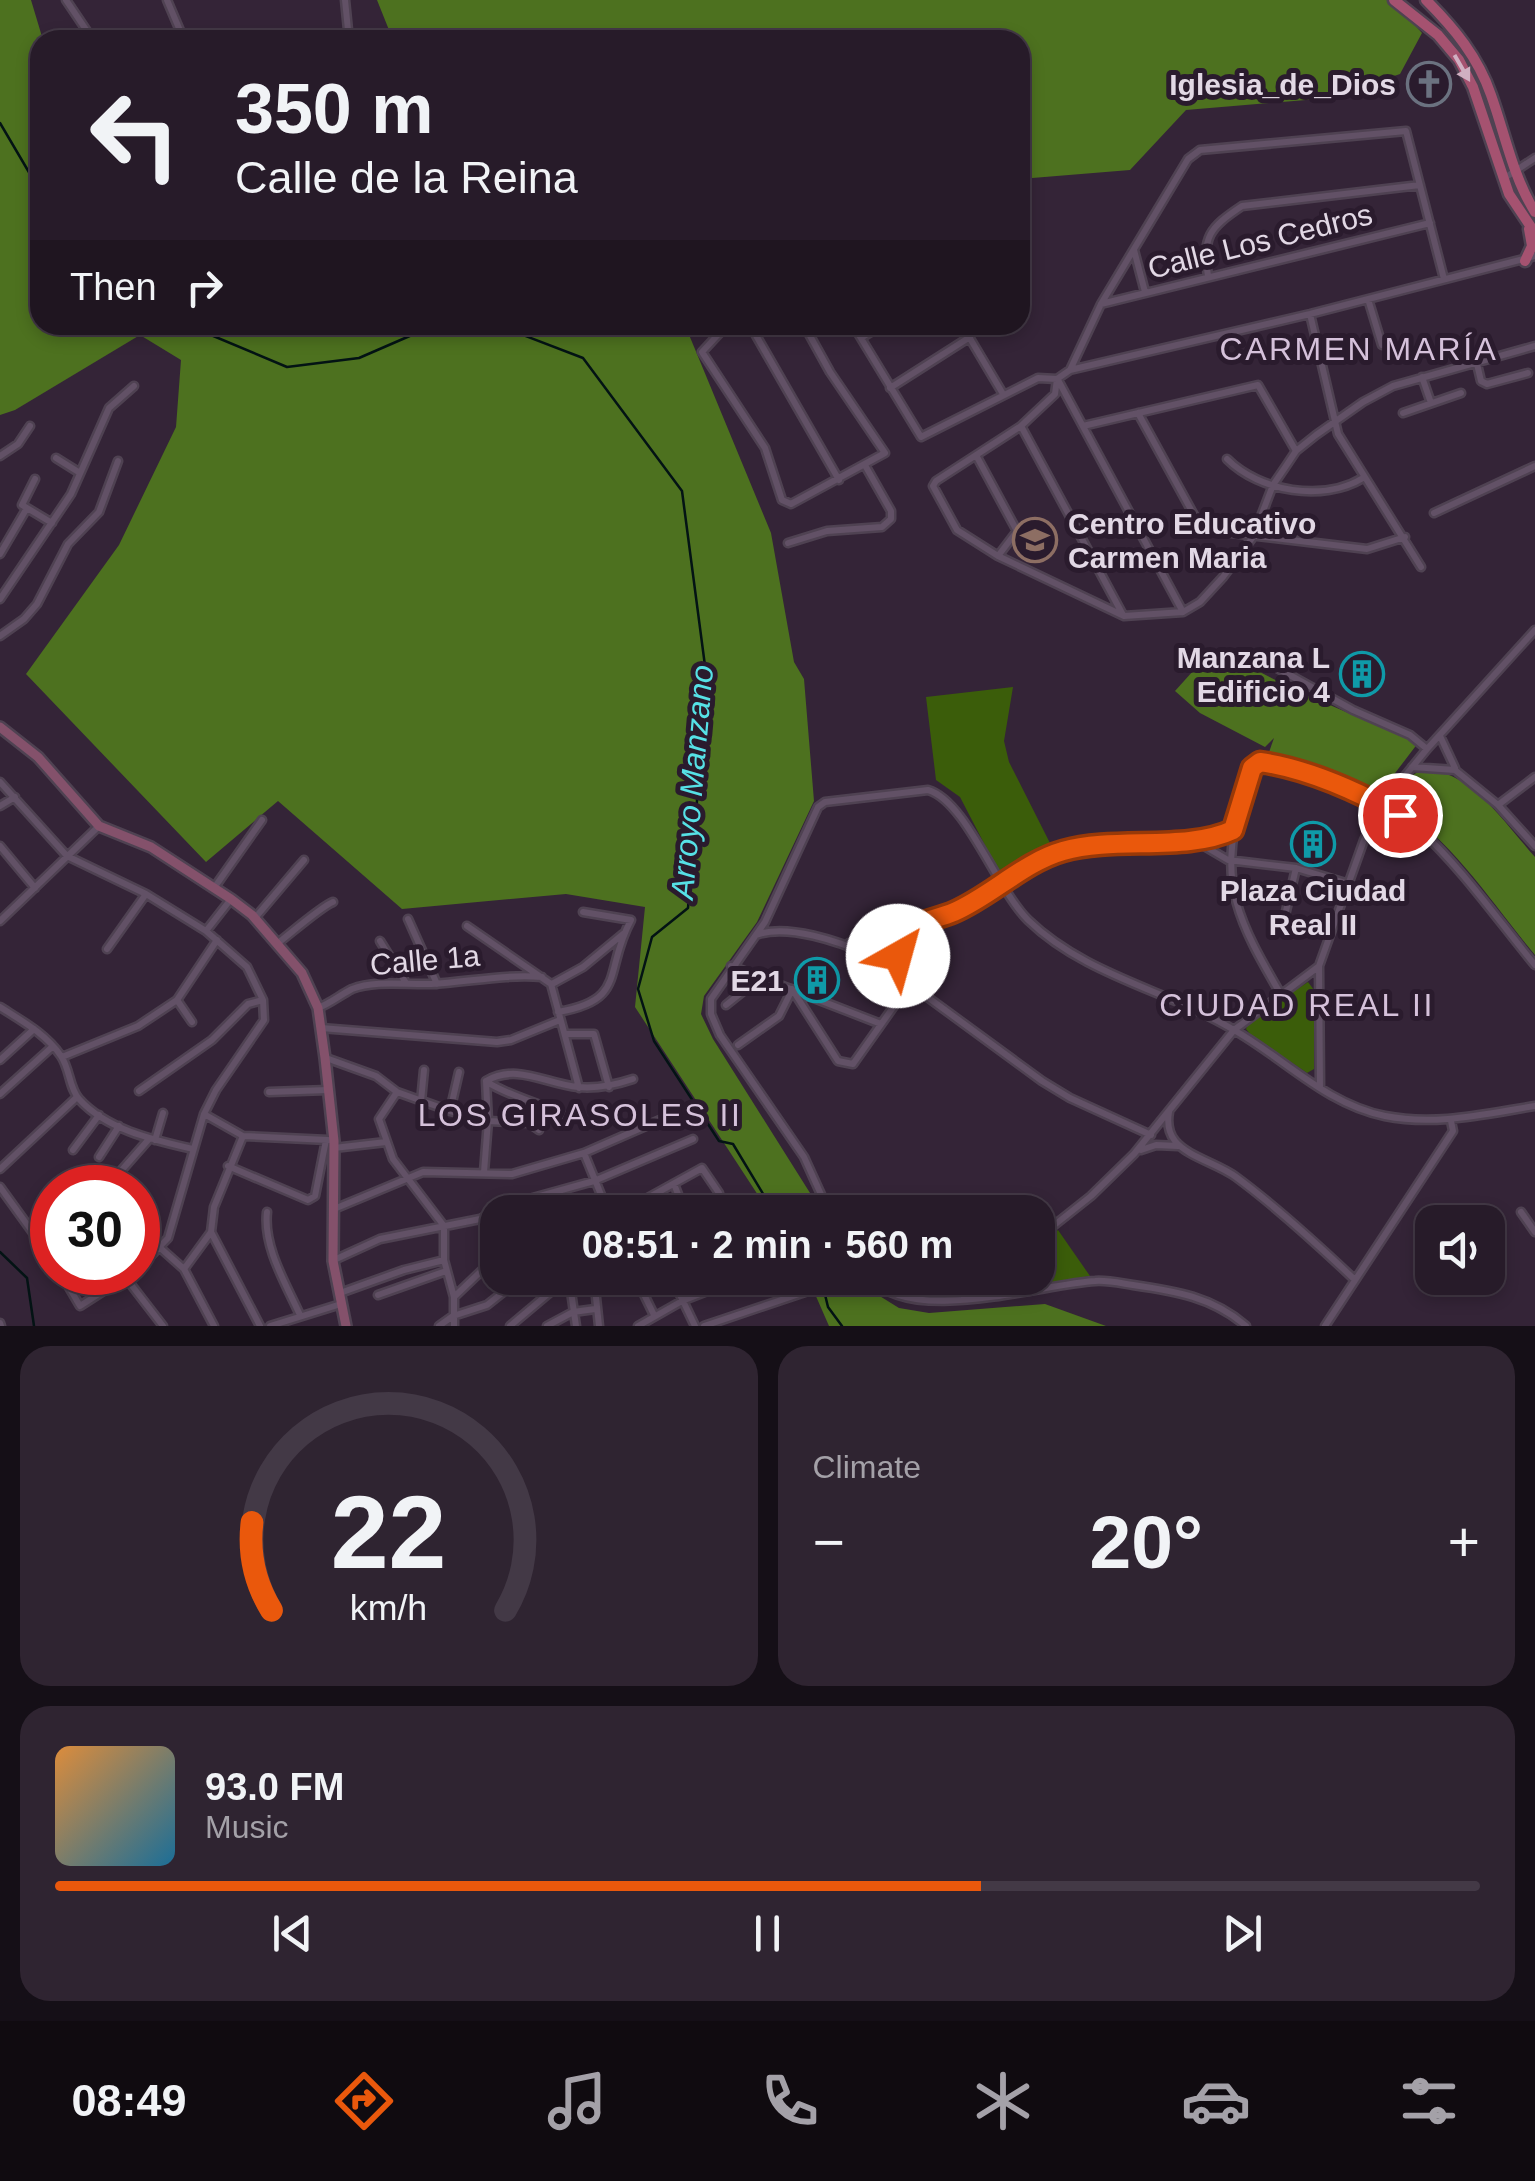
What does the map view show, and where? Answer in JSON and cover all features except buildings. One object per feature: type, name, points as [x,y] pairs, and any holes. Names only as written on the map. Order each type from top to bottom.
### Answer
[{"type":"main road","points":[[1394,0],[1438,35],[1459,60],[1473,87],[1503,179],[1535,234]]},
{"type":"main road","points":[[1426,0],[1474,58],[1535,212]]},
{"type":"main road","points":[[1527,223],[1532,246],[1530,258]]},
{"type":"street","points":[[66,0],[86,30]]},
{"type":"street","points":[[167,0],[180,30]]},
{"type":"street","points":[[345,0],[348,30]]},
{"type":"street","points":[[1070,370],[1101,304],[1188,159],[1200,150],[1406,130],[1444,278]]},
{"type":"street","points":[[1503,179],[1535,158]]},
{"type":"street","points":[[1208,276],[1204,252],[1207,235],[1242,206],[1420,185]]},
{"type":"street","name":"Calle Los Cedros","points":[[1101,304],[1430,223]]},
{"type":"street","points":[[1134,250],[1145,292]]},
{"type":"street","points":[[859,335],[921,438],[1038,378],[1058,379],[1070,370],[1530,258]]},
{"type":"street","points":[[1368,299],[1382,346]]},
{"type":"street","points":[[1310,314],[1338,434],[1421,567]]},
{"type":"street","points":[[718,335],[702,352],[764,448],[782,500],[791,504],[884,456],[884,450],[810,335]]},
{"type":"street","points":[[756,335],[839,480]]},
{"type":"street","points":[[861,338],[866,335]]},
{"type":"street","points":[[968,335],[1003,394]]},
{"type":"street","points":[[890,388],[970,338]]},
{"type":"street","points":[[1058,379],[1055,394],[1021,426],[936,481],[934,486],[957,530],[998,556],[1124,616],[1183,612],[1200,602],[1252,537],[1274,485],[1296,451],[1363,402],[1393,386],[1535,346]]},
{"type":"street","points":[[1477,364],[1481,382],[1487,384],[1528,373]]},
{"type":"street","points":[[1422,377],[1431,404]]},
{"type":"street","points":[[1058,379],[1183,612]]},
{"type":"street","points":[[1082,426],[1258,385],[1296,451]]},
{"type":"street","points":[[0,600],[52,523],[109,408],[134,386]]},
{"type":"street","points":[[1402,413],[1461,393]]},
{"type":"street","points":[[1138,413],[1194,517],[1204,527],[1252,537],[1366,549],[1405,536]]},
{"type":"street","points":[[0,456],[18,444],[30,426]]},
{"type":"street","points":[[1021,426],[1124,616]]},
{"type":"street","points":[[976,457],[1017,531],[998,556]]},
{"type":"street","points":[[56,458],[80,473]]},
{"type":"street","points":[[1226,459],[1244,473],[1298,490],[1330,491],[1363,478]]},
{"type":"street","points":[[0,636],[37,604],[68,544],[98,512],[118,461]]},
{"type":"street","points":[[1434,512],[1535,466]]},
{"type":"street","points":[[788,544],[826,531],[882,527],[891,519],[891,511],[866,467]]},
{"type":"street","points":[[35,479],[22,505],[52,523]]},
{"type":"street","points":[[0,554],[27,508]]},
{"type":"street","points":[[0,584],[7,591]]},
{"type":"street","points":[[1320,1088],[1319,966],[1382,804],[1535,630]]},
{"type":"street","points":[[1277,668],[1353,710],[1410,734],[1428,749]]},
{"type":"street","points":[[0,727],[38,757],[99,826],[151,847],[231,899],[255,918],[302,974],[318,1008],[325,1058],[332,1143],[333,1261],[346,1326]]},
{"type":"street","points":[[1440,736],[1455,770],[1498,805],[1535,846]]},
{"type":"street","points":[[1280,993],[1240,916],[1228,860],[1252,768],[1260,762],[1343,786],[1382,804],[1430,840],[1535,965]]},
{"type":"street","points":[[1412,768],[1455,770]]},
{"type":"street","points":[[1498,805],[1535,777]]},
{"type":"street","points":[[0,782],[67,856],[146,894],[206,930],[247,967],[264,1000],[264,1020],[204,1114],[173,1226],[160,1244]]},
{"type":"street","points":[[821,1195],[804,1157],[715,1024],[711,999],[768,915],[818,807],[825,802],[938,792],[958,813],[1026,918],[1064,949],[1234,1030],[1348,1104],[1382,1115],[1450,1121],[1535,1106]]},
{"type":"street","points":[[0,806],[15,797]]},
{"type":"street","points":[[214,888],[262,820]]},
{"type":"street","points":[[1,918],[99,826]]},
{"type":"street","points":[[754,936],[777,929],[837,942],[869,944],[888,940],[908,928],[955,912],[1059,852],[1103,842],[1193,840],[1233,830]]},
{"type":"street","points":[[1193,840],[1228,860],[1296,868],[1349,884]]},
{"type":"street","points":[[0,846],[35,888]]},
{"type":"street","points":[[255,918],[304,860]]},
{"type":"street","points":[[1283,924],[1296,868]]},
{"type":"street","points":[[108,950],[146,894]]},
{"type":"street","points":[[206,930],[231,899]]},
{"type":"street","points":[[278,943],[326,904],[334,902]]},
{"type":"street","points":[[321,1028],[512,1040],[585,1007],[605,993],[631,920],[583,912]]},
{"type":"street","points":[[768,915],[777,929]]},
{"type":"street","points":[[408,919],[436,984]]},
{"type":"street","points":[[467,926],[552,984],[579,1088]]},
{"type":"street","points":[[908,928],[899,938],[897,949],[899,963],[911,982]]},
{"type":"street","points":[[552,984],[583,967],[624,933]]},
{"type":"street","points":[[62,1057],[138,1026],[177,1000],[217,940]]},
{"type":"street","points":[[380,941],[407,984]]},
{"type":"street","points":[[837,942],[870,955],[911,982],[1070,1098],[1151,1134]]},
{"type":"street","points":[[731,966],[881,1024]]},
{"type":"street","points":[[1055,1225],[1134,1154],[1234,1030],[1319,966]]},
{"type":"street","name":"Calle 1a","points":[[318,1008],[351,990],[516,975],[542,977]]},
{"type":"street","points":[[726,1005],[756,976]]},
{"type":"street","points":[[792,988],[838,1061],[845,1065],[853,1064],[911,982]]},
{"type":"street","points":[[738,1045],[779,1016],[792,988]]},
{"type":"street","points":[[177,1000],[192,1022]]},
{"type":"street","points":[[140,1091],[212,1040],[248,1004],[264,1000]]},
{"type":"street","points":[[0,1007],[34,1028],[62,1057],[77,1097],[98,1115],[152,1139],[193,1149]]},
{"type":"street","points":[[0,1060],[34,1028]]},
{"type":"street","points":[[566,1034],[594,1034],[609,1087]]},
{"type":"street","points":[[0,1094],[52,1047]]},
{"type":"street","points":[[325,1058],[376,1076],[397,1092],[420,1102],[488,1121],[529,1123],[539,1130]]},
{"type":"street","points":[[420,1102],[424,1070]]},
{"type":"street","points":[[450,1112],[459,1072]]},
{"type":"street","points":[[486,1081],[498,1074],[525,1074],[579,1088],[609,1087],[633,1079]]},
{"type":"street","points":[[486,1081],[502,1092],[536,1101],[561,1114]]},
{"type":"street","points":[[484,1172],[486,1081]]},
{"type":"street","points":[[269,1092],[328,1090]]},
{"type":"street","points":[[397,1092],[379,1119],[406,1180],[444,1226],[444,1260],[454,1297],[454,1326]]},
{"type":"street","points":[[0,1169],[77,1097]]},
{"type":"street","points":[[333,1210],[423,1172],[512,1174],[584,1153],[685,1110]]},
{"type":"street","points":[[1169,1112],[1169,1130],[1179,1146]]},
{"type":"street","points":[[128,1165],[152,1139],[163,1113]]},
{"type":"street","points":[[204,1114],[243,1136],[332,1143],[386,1142]]},
{"type":"street","points":[[73,1150],[98,1115]]},
{"type":"street","points":[[1325,1326],[1454,1131],[1450,1121]]},
{"type":"street","points":[[99,1158],[119,1126]]},
{"type":"street","points":[[184,1269],[211,1232],[214,1207],[243,1136]]},
{"type":"street","points":[[333,1261],[380,1239],[480,1219],[511,1204],[594,1181],[692,1140]]},
{"type":"street","points":[[228,1166],[308,1200],[315,1196],[332,1143]]},
{"type":"street","points":[[1134,1154],[1156,1145],[1179,1146],[1218,1164],[1292,1220],[1354,1280]]},
{"type":"street","points":[[584,1153],[599,1195]]},
{"type":"street","points":[[653,1195],[702,1168],[719,1195]]},
{"type":"street","points":[[674,1184],[678,1195]]},
{"type":"street","points":[[0,1187],[30,1226]]},
{"type":"street","points":[[268,1212],[265,1228],[270,1246],[300,1315]]},
{"type":"street","points":[[1521,1212],[1535,1232]]},
{"type":"street","points":[[211,1232],[260,1326]]},
{"type":"street","points":[[160,1248],[184,1269],[214,1326]]},
{"type":"street","points":[[270,1326],[404,1270],[444,1260]]},
{"type":"street","points":[[378,1295],[446,1271]]},
{"type":"street","points":[[454,1297],[480,1272]]},
{"type":"street","points":[[899,1295],[932,1302],[962,1300],[1095,1280],[1194,1295],[1246,1326]]},
{"type":"street","points":[[74,1295],[80,1306],[97,1295]]},
{"type":"street","points":[[145,1295],[163,1326]]},
{"type":"street","points":[[439,1326],[499,1295]]},
{"type":"street","points":[[510,1326],[547,1295]]},
{"type":"street","points":[[570,1295],[576,1326]]},
{"type":"street","points":[[595,1295],[598,1326]]},
{"type":"street","points":[[644,1295],[654,1315]]},
{"type":"street","points":[[680,1295],[693,1323],[681,1326]]},
{"type":"street","points":[[638,1326],[695,1295]]},
{"type":"street","points":[[704,1326],[727,1322],[798,1295]]},
{"type":"street","points":[[962,1300],[969,1295]]},
{"type":"street","points":[[547,1326],[573,1312],[596,1308]]},
{"type":"green space","points":[[0,0],[31,0],[40,30],[30,30],[30,335],[140,335],[15,410],[0,415]]},
{"type":"green space","points":[[377,0],[1392,0],[1422,33],[1400,74],[1330,98],[1186,110],[1130,170],[1030,178],[1030,30],[389,30]]},
{"type":"green space","points":[[140,335],[689,335],[771,533],[794,662],[804,679],[814,801],[757,922],[704,996],[701,1014],[811,1195],[758,1195],[635,1007],[645,907],[566,894],[402,909],[278,801],[206,862],[26,674],[119,545],[176,427],[181,360]]},
{"type":"green space","points":[[1225,654],[1295,690],[1418,743],[1378,790],[1268,755],[1274,738],[1265,747],[1200,713],[1175,691],[1193,671]]},
{"type":"green space","points":[[1013,687],[1004,741],[1009,762],[1055,853],[1002,878],[960,797],[936,780],[926,697]]},
{"type":"green space","points":[[1423,769],[1456,778],[1472,789],[1535,857],[1535,955],[1453,854],[1394,803],[1394,796],[1411,776]]},
{"type":"green space","points":[[1308,982],[1314,990],[1314,1069],[1307,1073],[1246,1029],[1250,1020]]},
{"type":"green space","points":[[1058,1230],[1090,1276],[1055,1282]]},
{"type":"green space","points":[[815,1295],[878,1295],[899,1308],[929,1313],[1045,1304],[1106,1326],[829,1326]]},
{"type":"waterway","name":"Arroyo Manzano","points":[[0,123],[30,174]]},
{"type":"waterway","name":"Arroyo Manzano","points":[[211,335],[287,367],[359,358],[412,335]]},
{"type":"waterway","name":"Arroyo Manzano","points":[[523,335],[583,358],[682,491],[707,681],[688,908],[652,937],[638,989],[654,1041],[719,1141],[733,1144],[764,1195]]},
{"type":"waterway","points":[[0,1252],[27,1278],[34,1326]]},
{"type":"waterway","name":"Arroyo Manzano","points":[[825,1295],[828,1307],[842,1326]]},
{"type":"place","name":"Iglesia_de_Dios","points":[[1429,84]]},
{"type":"place","name":"Centro Educativo Carmen Maria","points":[[1035,540]]},
{"type":"place","name":"Manzana L Edificio 4","points":[[1362,674]]},
{"type":"place","name":"Plaza Ciudad Real II","points":[[1313,844]]},
{"type":"place","name":"E21","points":[[817,980]]},
{"type":"district","name":"CARMEN MARÍA","points":[[1359,349]]},
{"type":"district","name":"CIUDAD REAL II","points":[[1297,1005]]},
{"type":"district","name":"LOS GIRASOLES II","points":[[580,1115]]},
{"type":"route","points":[[898,956],[899,938],[908,928],[955,912],[1059,852],[1103,842],[1193,840],[1233,830],[1252,768],[1260,762],[1343,786],[1400,815]]}]
